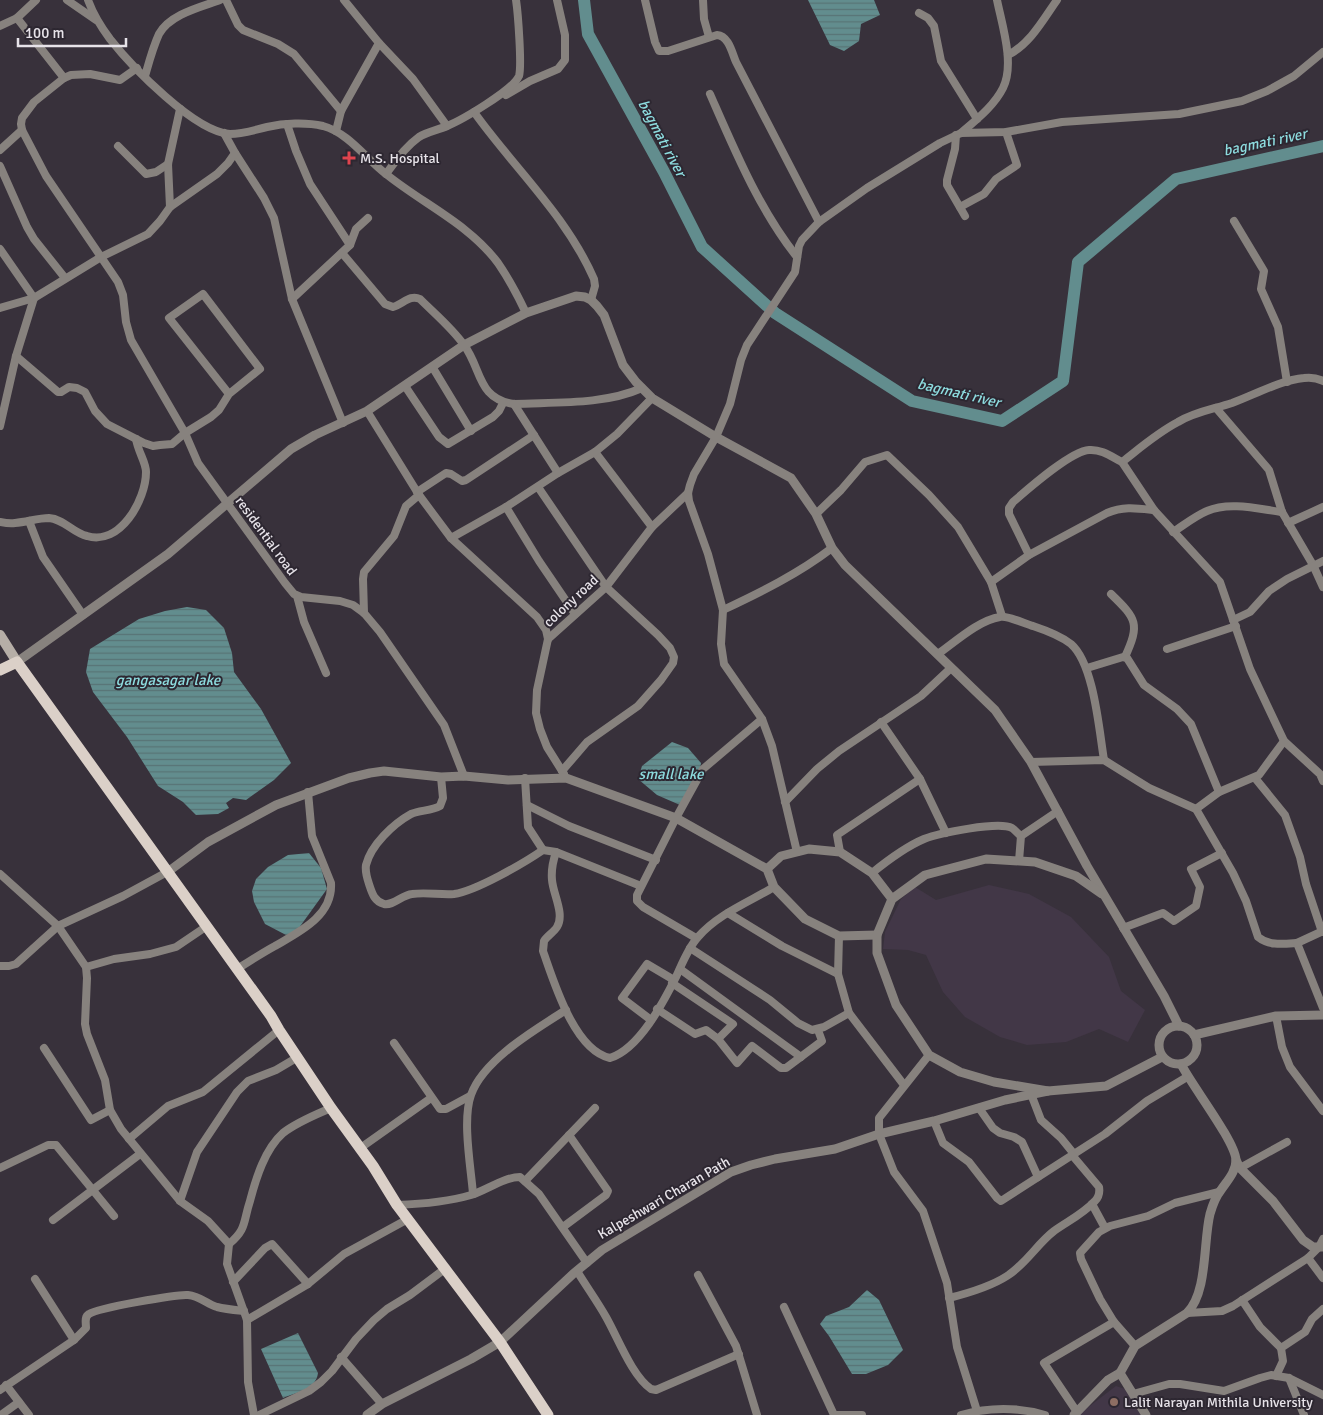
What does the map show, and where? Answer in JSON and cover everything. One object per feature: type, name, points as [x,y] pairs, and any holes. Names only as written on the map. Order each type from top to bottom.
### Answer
[{"type":"main road","points":[[0,635],[17,662],[238,968],[331,1108],[373,1166],[397,1205],[500,1342],[548,1415]]},
{"type":"main road","points":[[0,670],[17,662]]},
{"type":"street","points":[[0,26],[17,18],[36,0]]},
{"type":"street","points":[[67,0],[98,21]]},
{"type":"street","points":[[88,0],[98,21],[111,40],[180,109],[202,124],[224,133],[250,132],[287,124],[311,124],[324,126],[346,138],[386,174],[437,209],[481,245],[504,272],[526,312]]},
{"type":"street","points":[[145,76],[160,33],[166,25],[182,15],[220,0]]},
{"type":"street","points":[[226,0],[238,25],[243,30],[278,44],[294,54],[341,111]]},
{"type":"street","points":[[344,0],[379,43],[413,79],[448,126]]},
{"type":"street","points":[[476,114],[509,87],[519,75],[519,17],[516,0]]},
{"type":"street","points":[[386,174],[401,154],[427,133],[476,114],[518,88],[562,65],[566,53],[557,0]]},
{"type":"street","points":[[645,0],[655,42],[660,51],[668,51],[709,37],[720,35],[726,39],[736,62],[819,222]]},
{"type":"street","points":[[703,0],[704,19],[709,37]]},
{"type":"street","points":[[797,852],[772,746],[762,719],[724,664],[721,644],[723,610],[708,554],[689,501],[688,492],[694,474],[716,437],[730,404],[741,360],[747,345],[795,272],[799,246],[802,240],[819,222],[874,184],[940,143],[959,134],[977,119],[1003,88],[1008,73],[1008,55],[996,0]]},
{"type":"street","points":[[1008,55],[1026,42],[1057,0]]},
{"type":"street","points":[[919,13],[928,18],[934,26],[941,61],[977,119]]},
{"type":"street","points":[[17,18],[64,78]]},
{"type":"street","points":[[336,131],[341,111],[379,43]]},
{"type":"street","points":[[959,134],[1006,132],[1062,122],[1179,114],[1242,101],[1267,91],[1294,76],[1323,52]]},
{"type":"street","points":[[0,150],[22,130],[22,118],[34,102],[64,78],[80,74],[120,80],[137,68]]},
{"type":"street","points":[[710,94],[749,181],[787,244],[797,257]]},
{"type":"street","points":[[170,207],[168,164],[180,109]]},
{"type":"street","points":[[476,114],[516,166],[541,193],[572,239],[594,279],[595,286],[592,300]]},
{"type":"street","points":[[287,124],[310,184],[350,245]]},
{"type":"street","name":"residential road","points":[[22,130],[46,176],[118,282],[131,340],[184,433],[198,463],[284,583],[297,596],[340,601],[353,605],[364,613],[380,632],[444,724],[464,776]]},
{"type":"street","points":[[960,207],[984,194],[996,180],[1017,165],[1006,132]]},
{"type":"street","points":[[224,133],[264,198],[274,218],[292,299],[343,423]]},
{"type":"street","points":[[959,134],[947,180],[949,190],[965,216]]},
{"type":"street","points":[[118,146],[146,174],[156,172],[168,164]]},
{"type":"street","points":[[0,308],[34,298],[101,257],[148,234],[170,207],[217,174],[235,153]]},
{"type":"street","points":[[0,166],[27,227],[34,239],[65,278]]},
{"type":"street","points":[[292,299],[350,245],[356,229],[368,218]]},
{"type":"street","points":[[1234,221],[1264,271],[1261,289],[1278,327],[1287,382]]},
{"type":"street","points":[[0,249],[34,298]]},
{"type":"street","points":[[342,253],[385,304],[393,307],[410,298],[417,297],[420,299],[464,345],[491,396],[503,402],[514,404],[606,399],[629,394],[642,388]]},
{"type":"street","points":[[16,356],[58,392],[69,387],[82,390],[88,395],[95,411],[107,424],[153,446],[172,444],[184,433],[212,417],[229,394],[260,369],[203,294],[169,318],[229,394]]},
{"type":"street","points":[[17,662],[168,554],[291,449],[315,435],[367,411],[433,368],[464,345],[526,312],[576,296],[585,297],[592,300],[604,315],[624,365],[642,388],[652,398],[716,437],[791,478],[816,514],[832,548],[845,565],[995,710],[1031,762],[1104,895],[1164,996],[1179,1026]]},
{"type":"street","points":[[0,426],[16,356],[34,298]]},
{"type":"street","points":[[433,368],[471,431]]},
{"type":"street","points":[[1122,462],[1160,433],[1193,414],[1216,408],[1287,382],[1303,378],[1316,378],[1323,381]]},
{"type":"street","points":[[405,386],[445,443],[450,443],[496,414],[503,402]]},
{"type":"street","points":[[451,538],[506,507],[558,473],[595,452],[617,434],[652,398]]},
{"type":"street","points":[[514,404],[558,473]]},
{"type":"street","points":[[1216,408],[1269,470],[1282,512],[1313,565],[1323,587]]},
{"type":"street","points":[[367,411],[418,493],[451,538],[537,617],[546,630],[548,639]]},
{"type":"street","points":[[364,613],[362,579],[364,572],[394,536],[406,506],[418,493],[446,473],[452,474],[462,481],[466,480],[534,435]]},
{"type":"street","points":[[0,522],[15,523],[49,518],[57,520],[86,536],[95,538],[113,532],[128,520],[136,510],[143,491],[146,469],[138,452],[136,439]]},
{"type":"street","points":[[1029,555],[1009,514],[1009,508],[1013,502],[1076,454],[1088,450],[1104,452],[1122,462],[1154,510],[1220,582],[1250,668],[1284,741],[1322,776]]},
{"type":"street","points":[[595,452],[652,527]]},
{"type":"street","points":[[816,514],[841,490],[865,462],[887,455],[929,495],[958,527],[990,582],[1002,616]]},
{"type":"street","points":[[538,487],[606,586],[639,616],[673,652],[673,663],[638,706],[587,742],[564,775]]},
{"type":"street","name":"colony road","points":[[564,775],[547,747],[536,714],[537,690],[548,639],[606,586],[652,527],[688,492]]},
{"type":"street","points":[[506,507],[538,560],[575,614]]},
{"type":"street","points":[[990,582],[1029,555],[1117,508],[1127,507],[1154,510]]},
{"type":"street","points":[[1174,532],[1197,516],[1210,510],[1241,507],[1282,512]]},
{"type":"street","points":[[1288,524],[1323,507]]},
{"type":"street","points":[[29,521],[43,557],[83,615]]},
{"type":"street","points":[[723,610],[790,577],[832,548]]},
{"type":"street","points":[[1167,649],[1234,623],[1250,612],[1269,591],[1323,561]]},
{"type":"street","points":[[1110,594],[1122,606],[1133,622],[1135,630],[1134,638],[1125,658]]},
{"type":"street","points":[[297,596],[304,622],[326,673]]},
{"type":"street","points":[[938,654],[984,622],[1002,616],[1040,628],[1065,640],[1076,649],[1086,668],[1096,711],[1104,760]]},
{"type":"street","points":[[1086,668],[1125,658]]},
{"type":"street","points":[[1125,658],[1144,685],[1177,709],[1191,724],[1218,792]]},
{"type":"street","points":[[785,802],[817,769],[839,751],[921,696],[951,668]]},
{"type":"street","points":[[696,938],[639,904],[637,898],[641,886],[676,818],[707,765],[762,719]]},
{"type":"street","points":[[881,722],[920,779],[946,833]]},
{"type":"street","points":[[1196,809],[1218,792],[1255,778],[1263,771],[1284,741]]},
{"type":"street","points":[[1031,762],[1104,760],[1149,788],[1196,809],[1241,890],[1258,937],[1262,941],[1274,944],[1296,943],[1322,932],[1306,884],[1300,857],[1285,816],[1255,778]]},
{"type":"street","points":[[0,966],[16,964],[58,926],[123,896],[169,871],[208,842],[276,805],[349,778],[377,772],[508,780],[564,775],[676,818],[767,869],[774,887],[805,919],[839,936],[877,935]]},
{"type":"street","points":[[442,777],[440,806],[412,814],[399,822],[374,849],[366,866],[366,872],[372,894],[378,901],[389,904],[411,894],[446,894],[465,891],[529,860],[542,850],[556,852],[641,886]]},
{"type":"street","points":[[526,778],[528,827],[542,850]]},
{"type":"street","points":[[840,852],[837,835],[920,779]]},
{"type":"street","points":[[238,968],[297,934],[312,923],[329,899],[332,891],[331,882],[312,836],[308,792]]},
{"type":"street","points":[[527,805],[569,826],[656,860]]},
{"type":"street","points":[[1021,836],[1058,811]]},
{"type":"street","points":[[872,873],[900,852],[925,838],[990,826],[1011,828],[1021,836]]},
{"type":"street","points":[[1019,861],[1021,836]]},
{"type":"street","points":[[767,869],[781,856],[809,849],[840,852],[872,873],[892,899]]},
{"type":"street","points":[[556,852],[552,864],[552,879],[559,920],[556,929],[544,941],[543,951],[566,1010],[587,1044],[596,1052],[610,1058],[627,1050],[641,1035],[673,982],[696,938],[711,924],[774,887]]},
{"type":"street","points":[[1123,928],[1163,913],[1174,921],[1196,906],[1200,887],[1191,869],[1222,853]]},
{"type":"street","points":[[1104,895],[1076,876],[1035,862],[986,859],[925,875],[892,899],[877,935],[877,953],[896,1005],[929,1055],[960,1072],[994,1082],[1048,1090],[1106,1086],[1162,1057]]},
{"type":"street","points":[[0,874],[58,926],[86,967],[85,1024],[105,1080],[110,1110],[140,1154],[180,1201],[208,1221],[229,1244]]},
{"type":"street","points":[[728,913],[782,946],[838,974]]},
{"type":"street","points":[[86,967],[114,959],[150,954],[176,946],[207,926]]},
{"type":"street","points":[[839,936],[838,974],[849,1013],[904,1085]]},
{"type":"street","points":[[1296,943],[1321,995],[1323,1008]]},
{"type":"street","points":[[690,948],[812,1030],[818,1030],[849,1013]]},
{"type":"street","points":[[651,1020],[622,998],[647,964],[733,1024],[718,1039]]},
{"type":"street","points":[[680,969],[801,1057]]},
{"type":"street","points":[[657,1009],[695,1034],[706,1030],[718,1039],[736,1063],[752,1046],[781,1068],[786,1068],[822,1041],[818,1030]]},
{"type":"street","points":[[473,1194],[467,1121],[470,1096],[483,1076],[506,1050],[566,1010]]},
{"type":"street","points":[[1194,1035],[1276,1016],[1323,1015]]},
{"type":"street","points":[[1276,1016],[1282,1047],[1290,1067],[1323,1111]]},
{"type":"street","points":[[1179,1026],[1189,1030],[1194,1035],[1197,1050],[1191,1060],[1182,1064],[1171,1064],[1162,1057],[1158,1047],[1161,1036],[1168,1029],[1179,1026]]},
{"type":"street","points":[[129,1139],[168,1106],[203,1092],[279,1030]]},
{"type":"street","points":[[394,1043],[437,1107],[443,1110],[470,1096]]},
{"type":"street","points":[[44,1048],[91,1120],[110,1110]]},
{"type":"street","points":[[929,1055],[879,1118],[879,1134],[894,1172],[923,1211],[947,1283],[957,1347],[977,1411]]},
{"type":"street","points":[[180,1201],[197,1152],[237,1092],[248,1081],[276,1070],[298,1057]]},
{"type":"street","points":[[1182,1064],[1187,1077],[1229,1140],[1238,1164],[1273,1201],[1303,1240],[1314,1248],[1322,1245]]},
{"type":"street","points":[[934,1121],[943,1143],[969,1162],[999,1201],[1004,1200],[1105,1134],[1147,1101],[1187,1077]]},
{"type":"street","name":"Kalpeshwari Charan Path","points":[[367,1415],[382,1404],[471,1359],[500,1342],[602,1250],[731,1172],[775,1159],[835,1149],[879,1134],[1048,1090]]},
{"type":"street","points":[[950,1298],[976,1291],[1007,1277],[1021,1266],[1053,1232],[1082,1213],[1098,1196],[1099,1187],[1061,1138],[1041,1120],[1031,1094]]},
{"type":"street","points":[[359,1149],[431,1098]]},
{"type":"street","points":[[254,1415],[248,1382],[247,1320],[227,1264],[229,1244],[242,1232],[249,1202],[262,1164],[274,1142],[299,1122],[331,1108]]},
{"type":"street","points":[[525,1181],[595,1108]]},
{"type":"street","points":[[979,1108],[993,1128],[1022,1142],[1038,1177]]},
{"type":"street","points":[[563,1227],[606,1195],[608,1191],[569,1135]]},
{"type":"street","points":[[1114,1322],[1044,1363],[1076,1413],[1108,1380],[1120,1373],[1135,1346],[1188,1313],[1194,1306],[1197,1298],[1210,1214],[1220,1192],[1238,1164],[1287,1142]]},
{"type":"street","points":[[0,1168],[53,1144],[61,1150],[114,1216]]},
{"type":"street","points":[[53,1220],[140,1154]]},
{"type":"street","points":[[397,1205],[433,1203],[473,1194],[511,1178],[520,1178],[539,1194],[587,1263]]},
{"type":"street","points":[[1135,1346],[1114,1322],[1100,1299],[1080,1256],[1083,1249],[1105,1228],[1148,1216],[1175,1203],[1220,1192]]},
{"type":"street","points":[[1092,1204],[1105,1228]]},
{"type":"street","points":[[247,1320],[308,1284],[344,1254],[408,1219]]},
{"type":"street","points":[[233,1282],[265,1248],[272,1244],[308,1284]]},
{"type":"street","points":[[1188,1313],[1222,1311],[1308,1258],[1322,1245]]},
{"type":"street","points":[[1308,1258],[1323,1278]]},
{"type":"street","points":[[259,1415],[315,1387],[332,1371],[341,1357],[374,1320],[446,1268]]},
{"type":"street","points":[[577,1271],[606,1316],[621,1347],[641,1380],[651,1389],[656,1390],[739,1354]]},
{"type":"street","points":[[698,1275],[739,1354],[757,1415]]},
{"type":"street","points":[[35,1279],[74,1340]]},
{"type":"street","points":[[29,1415],[19,1402],[3,1387],[74,1340],[86,1328],[85,1320],[87,1316],[101,1308],[187,1294],[198,1297],[216,1307],[244,1312]]},
{"type":"street","points":[[1242,1300],[1260,1327],[1281,1348],[1283,1361],[1276,1376]]},
{"type":"street","points":[[784,1307],[836,1415],[862,1415]]},
{"type":"street","points":[[1281,1348],[1305,1332],[1312,1319],[1323,1309]]},
{"type":"street","points":[[341,1357],[382,1404]]},
{"type":"street","points":[[1120,1373],[1146,1415]]},
{"type":"street","points":[[1133,1394],[1169,1384],[1224,1391],[1260,1378],[1276,1376],[1289,1378],[1323,1395]]},
{"type":"street","points":[[1289,1378],[1304,1415]]},
{"type":"street","points":[[1,1415],[19,1402]]},
{"type":"street","points":[[961,1415],[977,1411],[1018,1409],[1046,1415]]},
{"type":"shaded area","points":[[989,885],[1029,894],[1071,917],[1109,957],[1121,991],[1145,1010],[1128,1042],[1099,1029],[1066,1042],[1027,1045],[1000,1037],[965,1017],[943,992],[926,955],[908,950],[883,949],[885,932],[901,899],[915,887],[936,900]]},
{"type":"shaded area","name":"Lalit Narayan Mithila University","points":[[1116,1386],[1125,1389],[1141,1415],[1078,1415]]},
{"type":"water","points":[[808,0],[874,0],[880,15],[861,24],[859,41],[844,51],[830,45]]},
{"type":"water","name":"gangasagar lake","points":[[187,607],[206,610],[224,628],[232,653],[234,672],[261,709],[291,763],[274,780],[246,800],[233,798],[226,803],[229,808],[218,814],[196,815],[183,802],[158,786],[127,737],[93,692],[86,672],[90,649],[139,619]]},
{"type":"water","name":"small lake","points":[[672,742],[688,748],[701,763],[699,777],[680,805],[657,795],[638,779],[642,766]]},
{"type":"water","points":[[309,853],[321,868],[327,889],[296,932],[286,935],[265,924],[254,902],[252,891],[256,879],[268,867],[288,855]]},
{"type":"water","points":[[867,1290],[879,1300],[903,1350],[888,1365],[866,1374],[852,1374],[820,1324],[826,1316],[849,1307]]},
{"type":"water","points":[[298,1333],[318,1373],[314,1383],[309,1387],[283,1398],[261,1349]]},
{"type":"waterway","name":"bagmati river","points":[[584,0],[588,34],[664,172],[702,247],[775,313],[912,401],[1002,421],[1063,381],[1078,262],[1176,179],[1323,146]]},
{"type":"place","name":"M.S. Hospital","points":[[349,158]]},
{"type":"place","name":"Lalit Narayan Mithila University","points":[[1114,1402]]}]
